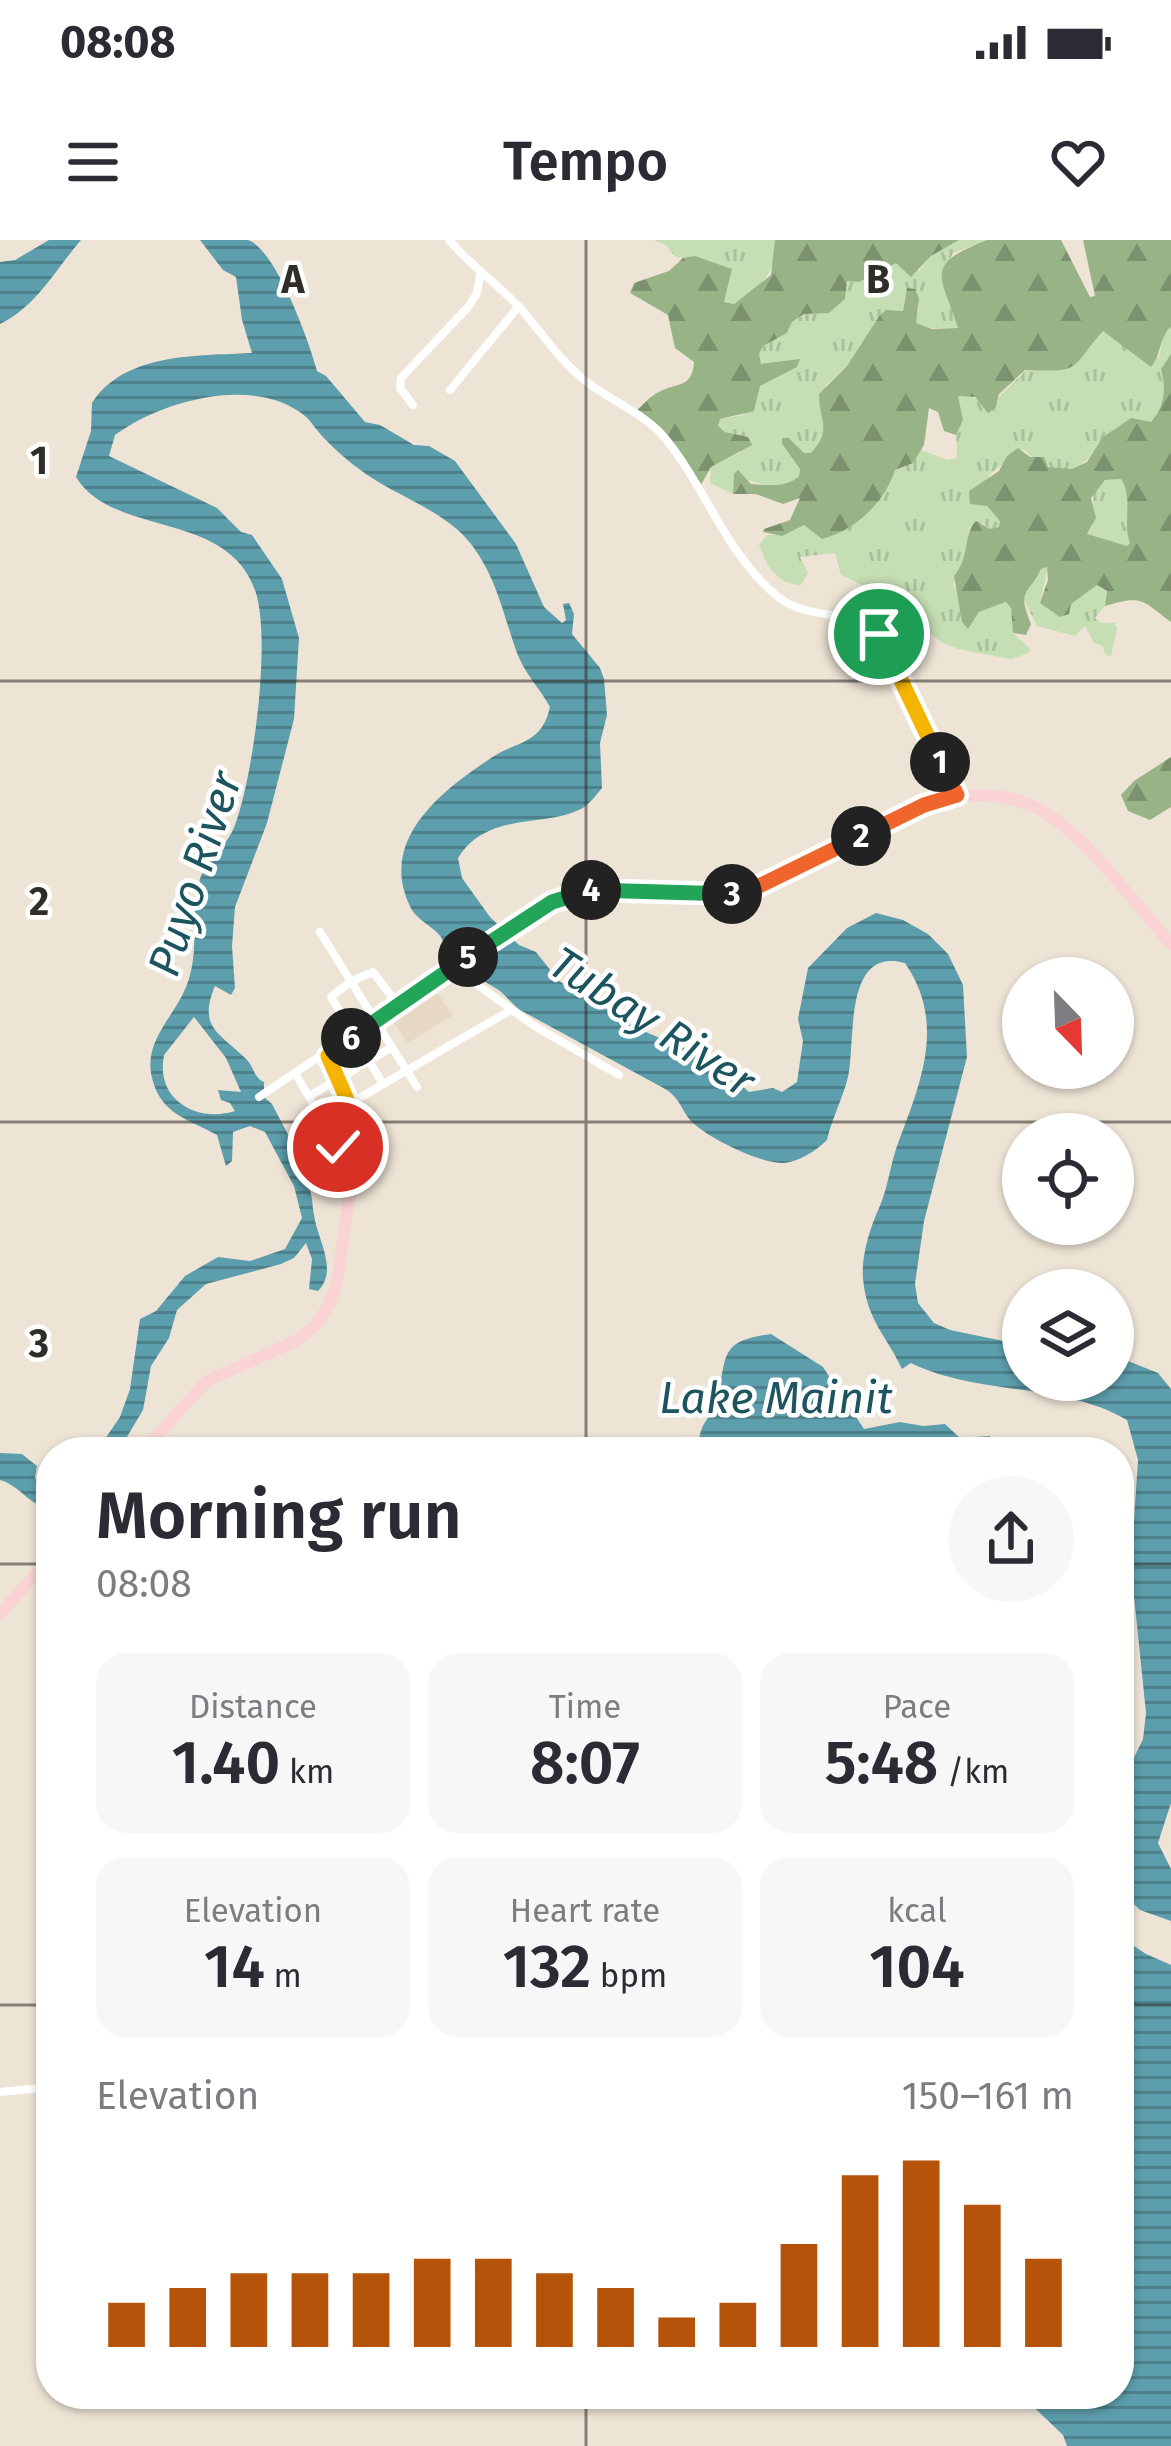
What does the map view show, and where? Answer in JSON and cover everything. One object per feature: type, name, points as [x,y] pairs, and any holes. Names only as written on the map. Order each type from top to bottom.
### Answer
[{"type":"main road","points":[[156,1437],[207,1382],[227,1369],[287,1346],[320,1321],[337,1282],[357,1143],[348,1103],[328,1056],[552,902],[590,890],[740,892],[924,805],[957,795],[1006,799],[1052,818],[1171,944]]},
{"type":"main road","points":[[0,1614],[36,1574]]},
{"type":"street","points":[[448,240],[586,382],[663,436],[708,509],[778,597],[806,610],[874,628],[889,650],[957,795]]},
{"type":"street","points":[[413,405],[400,388],[401,378],[469,307],[480,273]]},
{"type":"street","points":[[450,390],[518,307]]},
{"type":"street","points":[[320,932],[417,1087]]},
{"type":"street","points":[[383,1084],[331,997],[350,982],[376,973],[398,1005]]},
{"type":"street","points":[[475,983],[620,1075]]},
{"type":"street","points":[[322,1117],[511,1010]]},
{"type":"street","points":[[310,1096],[392,1047]]},
{"type":"street","points":[[259,1097],[317,1058],[328,1056]]},
{"type":"street","points":[[295,1073],[342,1153],[355,1165]]},
{"type":"street","points":[[0,2092],[36,2088]]},
{"type":"shaded area","points":[[432,986],[453,1015],[408,1043],[389,1016]]},
{"type":"green space","points":[[654,240],[775,240],[774,262],[765,278],[733,304],[724,302],[730,278],[725,271],[706,261],[675,257],[666,245]]},
{"type":"green space","points":[[775,240],[959,240],[931,256],[911,277],[896,263],[859,282],[847,281],[845,299],[829,313],[804,314],[792,322],[787,333],[763,346],[761,364],[800,359],[797,367],[760,386],[754,411],[720,419],[718,426],[725,432],[748,437],[752,445],[711,467],[698,490],[673,448],[635,412],[656,394],[687,381],[694,362],[675,348],[668,315],[630,293],[634,283],[695,256],[732,269],[724,302],[734,304],[771,275]]},
{"type":"green space","points":[[959,240],[987,240],[953,253],[947,268],[945,286],[959,328],[927,328],[915,323],[919,306],[905,296],[903,311],[886,310],[847,366],[826,385],[822,421],[826,430],[811,454],[789,438],[782,445],[800,469],[799,476],[775,485],[734,474],[733,494],[710,483],[711,467],[739,453],[748,437],[725,432],[718,426],[720,419],[743,415],[760,386],[797,367],[799,360],[761,364],[763,346],[787,333],[792,322],[805,314],[829,313],[845,299],[847,281],[873,276],[896,262],[919,271],[931,256]]},
{"type":"green space","points":[[987,240],[1061,240],[1090,297],[1095,296],[1083,240],[1171,240],[1171,327],[1151,367],[1103,331],[1073,366],[1025,370],[999,394],[988,413],[975,397],[958,396],[963,420],[956,435],[944,431],[938,412],[929,408],[924,445],[913,463],[895,470],[876,504],[846,529],[822,539],[804,525],[782,536],[763,532],[790,520],[800,498],[783,504],[756,494],[733,494],[734,474],[738,470],[751,484],[770,485],[799,476],[800,469],[782,438],[811,453],[823,431],[819,394],[847,366],[880,315],[886,310],[903,311],[907,288],[915,289],[919,298],[916,323],[932,329],[958,328],[942,274],[952,257]]},
{"type":"green space","points":[[1171,327],[1171,354],[1161,369],[1163,397],[1151,422],[1122,424],[1071,470],[1047,465],[1024,449],[990,474],[977,504],[987,506],[1000,520],[1000,527],[970,527],[965,562],[953,584],[962,622],[974,621],[979,612],[1007,602],[1013,633],[1029,653],[1011,659],[941,642],[920,624],[921,611],[901,616],[841,575],[835,553],[800,557],[808,573],[801,585],[785,581],[769,567],[759,545],[767,535],[782,535],[804,525],[822,539],[834,535],[867,514],[895,470],[913,463],[919,449],[947,460],[957,458],[956,435],[963,420],[957,396],[969,395],[980,402],[997,399],[1026,370],[1072,365],[1103,331],[1159,358],[1163,336]]},
{"type":"green space","points":[[1171,354],[1171,622],[1141,601],[1105,606],[1107,591],[1097,585],[1071,604],[1069,614],[1060,617],[1040,603],[1047,567],[1025,595],[1031,624],[1026,635],[1013,633],[1006,602],[979,612],[968,629],[962,622],[954,576],[976,521],[990,529],[999,527],[1000,521],[987,506],[970,504],[969,491],[999,471],[1018,448],[1030,457],[1044,457],[1048,467],[1072,469],[1087,462],[1103,437],[1131,418],[1151,422],[1163,397],[1161,369]],"holes":[[[1121,479],[1130,543],[1087,534],[1096,518],[1091,498],[1105,480]]]},
{"type":"green space","points":[[1121,479],[1128,496],[1127,546],[1087,535],[1093,525],[1093,493],[1105,480]]},
{"type":"green space","points":[[1048,567],[1040,603],[1057,613],[1097,585],[1107,592],[1105,606],[1095,618],[1117,628],[1111,656],[1094,643],[1085,626],[1075,636],[1037,626],[1022,596],[1041,568]]},
{"type":"green space","points":[[1171,757],[1171,807],[1150,820],[1128,811],[1121,795]]},
{"type":"water","points":[[49,240],[81,240],[35,297],[0,324],[0,262],[15,260]]},
{"type":"water","points":[[200,240],[248,240],[259,247],[290,299],[317,371],[365,422],[455,461],[516,544],[544,607],[562,623],[566,620],[563,604],[569,603],[574,614],[572,634],[604,679],[607,715],[600,743],[602,788],[581,809],[566,815],[485,833],[458,858],[462,878],[490,917],[519,945],[536,952],[559,981],[648,1033],[710,1059],[749,1092],[773,1088],[782,1092],[797,1082],[803,1041],[798,1019],[808,968],[847,928],[876,913],[903,920],[928,934],[948,954],[963,985],[967,1057],[924,1221],[915,1284],[918,1303],[934,1323],[1002,1341],[1002,1386],[911,1363],[902,1369],[865,1294],[867,1242],[925,1054],[925,1009],[905,963],[885,962],[871,968],[862,982],[848,1077],[827,1140],[785,1163],[749,1155],[708,1134],[690,1120],[667,1090],[520,1010],[500,991],[459,966],[441,937],[409,904],[402,858],[409,837],[454,785],[491,758],[534,736],[550,707],[520,661],[487,570],[461,533],[359,469],[305,416],[261,397],[235,395],[183,403],[135,422],[115,435],[109,456],[217,508],[241,532],[252,535],[282,579],[299,638],[294,719],[267,823],[235,907],[235,988],[231,995],[215,986],[209,1012],[214,1029],[264,1082],[264,1097],[304,1165],[302,1178],[311,1195],[327,1274],[318,1291],[309,1289],[312,1259],[306,1243],[294,1258],[281,1264],[206,1284],[177,1310],[169,1338],[151,1366],[143,1410],[127,1437],[106,1437],[130,1389],[140,1319],[156,1311],[185,1276],[218,1257],[250,1261],[285,1249],[302,1218],[294,1186],[265,1132],[250,1126],[233,1132],[232,1161],[226,1166],[217,1135],[177,1114],[162,1100],[150,1065],[155,1041],[190,974],[200,879],[232,833],[242,803],[261,673],[255,590],[241,565],[220,547],[115,509],[93,496],[76,477],[91,431],[92,403],[106,386],[123,374],[164,360],[252,353],[236,277],[223,270]],"holes":[[[194,1017],[226,1058],[241,1092],[218,1090],[221,1100],[235,1111],[207,1114],[193,1110],[172,1096],[166,1084],[164,1055]]]},
{"type":"water","name":"Lake Mainit","points":[[771,1334],[823,1367],[864,1429],[900,1422],[945,1424],[959,1437],[700,1437],[715,1406],[728,1353],[754,1337]]},
{"type":"water","points":[[1134,1363],[1158,1373],[1171,1389],[1171,1803],[1158,1843],[1171,1869],[1171,1921],[1134,1904],[1134,1758],[1143,1739],[1146,1713],[1134,1596],[1138,1460],[1127,1420],[1078,1401],[1134,1401]]},
{"type":"water","points":[[0,1453],[22,1454],[36,1465],[36,1503],[14,1487],[0,1480]]},
{"type":"water","points":[[1134,1946],[1171,1965],[1171,2446],[1067,2446],[1063,2435],[1036,2409],[1134,2409]]},
{"type":"route","points":[[338,1147],[322,1117],[348,1102],[329,1067],[330,1053],[552,902],[602,889],[712,895],[740,892],[924,805],[957,795],[879,634]]},
{"type":"water label","name":"Puyo River","points":[[195,874]]},
{"type":"water label","name":"Tubay River","points":[[652,1022]]}]
